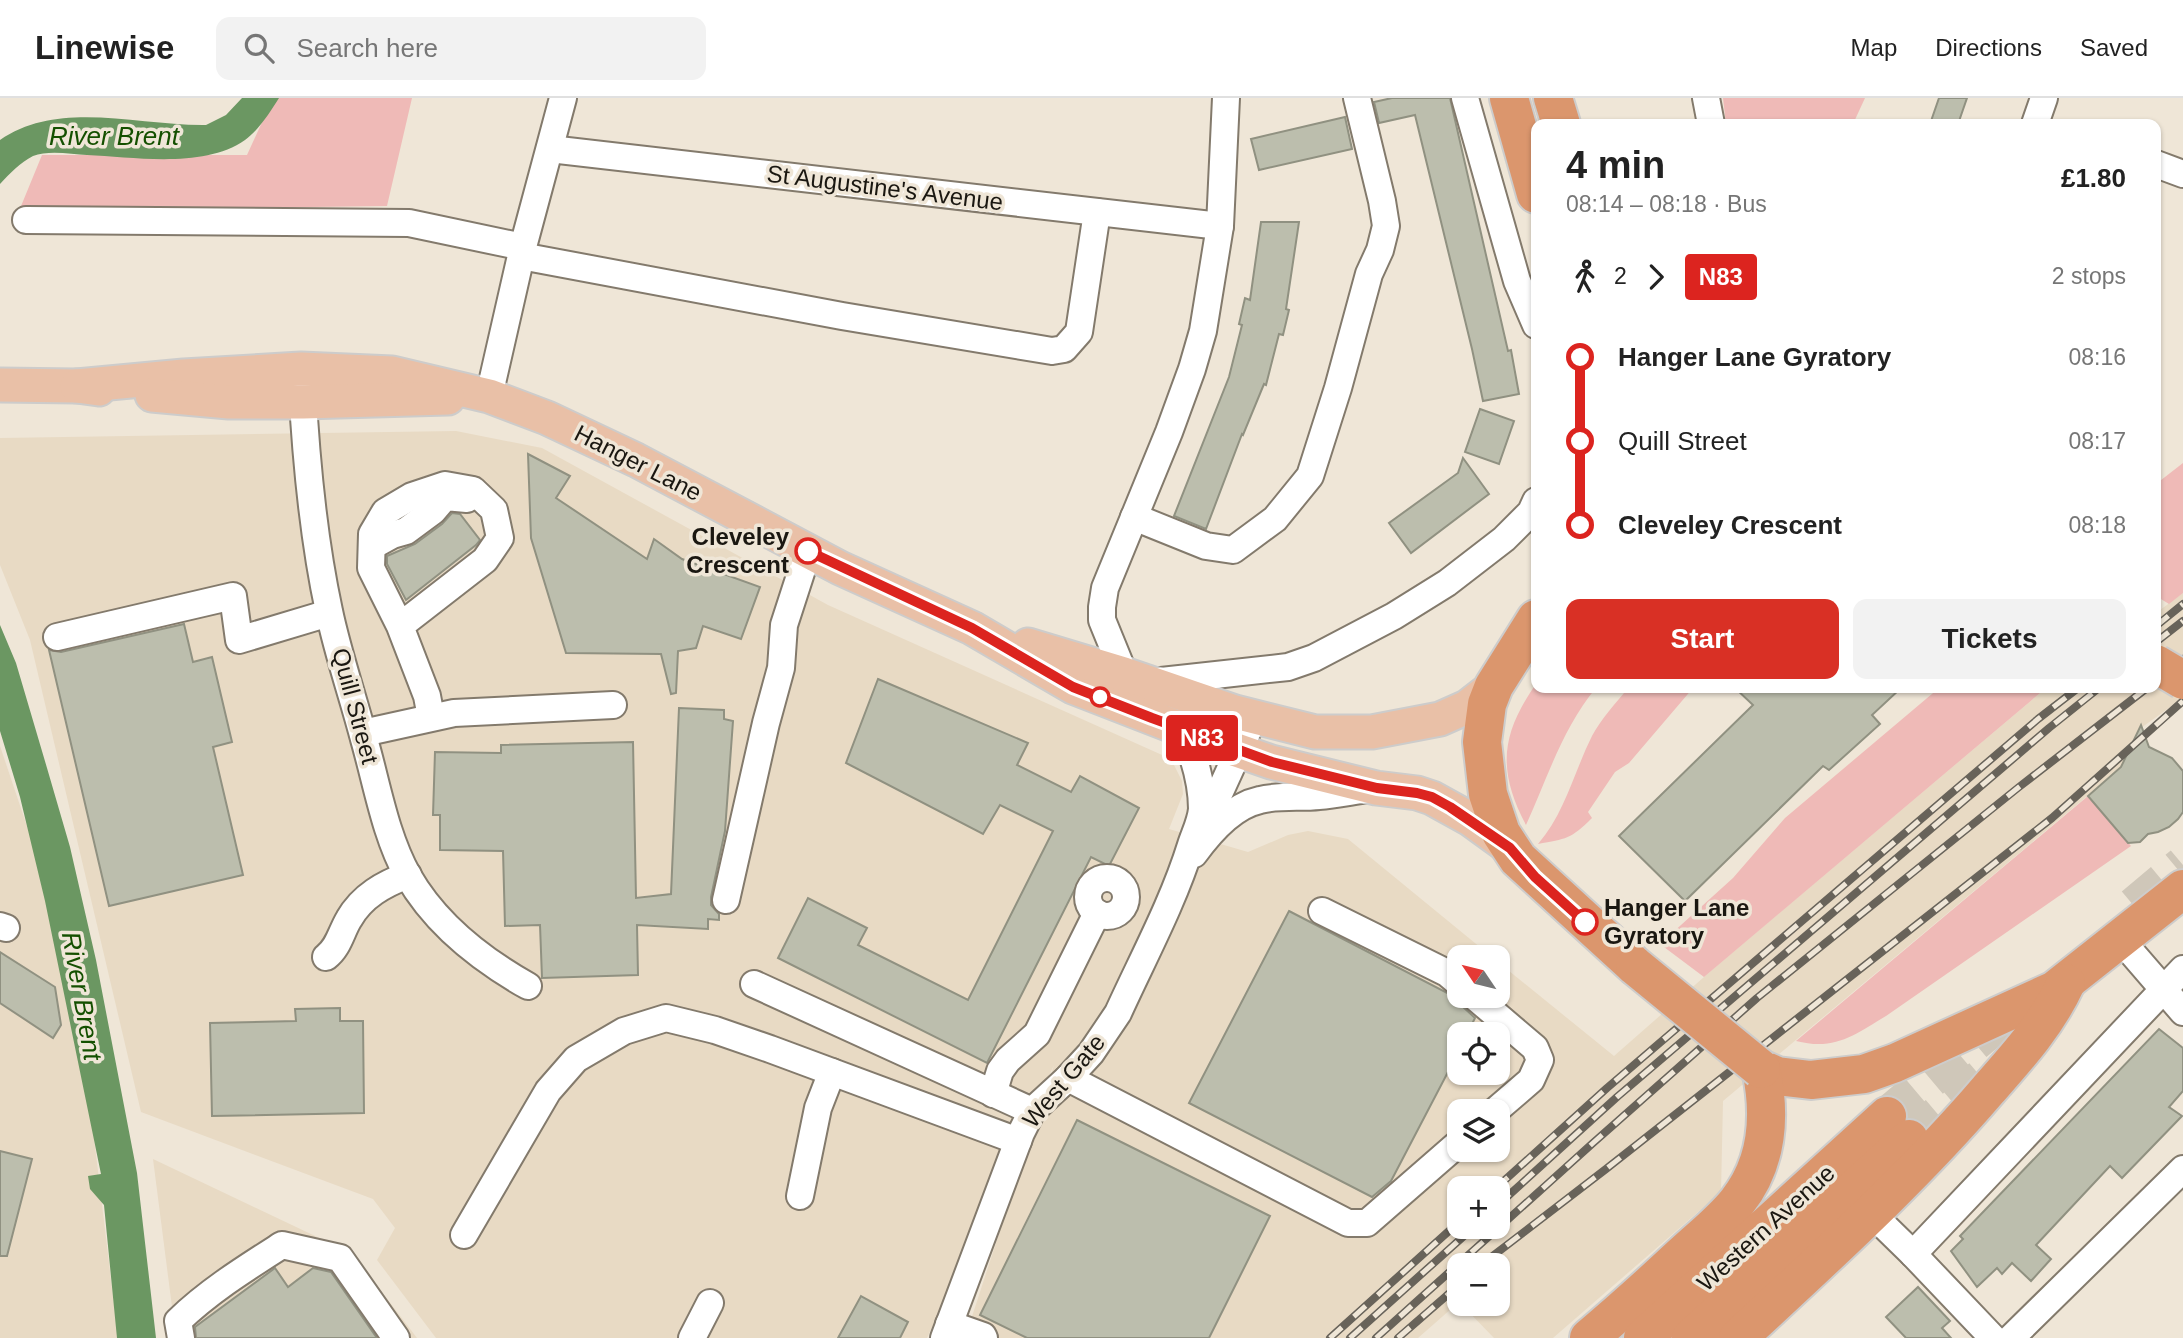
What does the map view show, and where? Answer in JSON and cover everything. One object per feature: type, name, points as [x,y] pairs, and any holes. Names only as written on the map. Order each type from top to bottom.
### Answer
[{"type":"highway","points":[[1509,98],[1531,176]]},
{"type":"highway","points":[[1553,98],[1559,119]]},
{"type":"highway","points":[[1531,627],[1494,685],[1485,712],[1482,757],[1492,807],[1510,848],[1535,877],[1635,966],[1760,1069],[1777,1076],[1811,1080],[1864,1074],[1962,1034],[2066,983],[2183,889]]},
{"type":"highway","points":[[2161,667],[2183,680]]},
{"type":"highway","points":[[1738,1338],[1872,1214],[1939,1147],[2025,1048],[2049,1017],[2066,983]]},
{"type":"highway","points":[[1589,1338],[1713,1226],[1742,1195],[1762,1154],[1767,1126],[1760,1069]]},
{"type":"highway","name":"Western Avenue","points":[[1643,1338],[1898,1128],[1804,1237],[1691,1338]]},
{"type":"main road","name":"Hanger Lane","points":[[76,386],[301,369],[392,373],[489,397],[547,418],[636,460],[808,551],[972,628],[1073,687],[1272,762],[1377,788],[1432,797],[1510,848]]},
{"type":"main road","name":"Hanger Lane","points":[[0,385],[76,386],[229,402],[489,397]]},
{"type":"main road","name":"Hanger Lane","points":[[972,628],[1254,717],[1315,732],[1372,732],[1440,719],[1467,707],[1494,685]]},
{"type":"street","points":[[489,397],[522,252],[563,98]]},
{"type":"street","points":[[1229,98],[1220,226],[1203,331],[1169,432],[1105,588],[1101,607],[1102,620],[1135,678],[1288,667],[1314,657],[1394,616],[1447,583],[1504,539],[1531,512]]},
{"type":"street","points":[[1134,517],[1206,546],[1233,550],[1275,519],[1310,476],[1338,388],[1368,274],[1380,250],[1385,226],[1382,201],[1357,98]]},
{"type":"street","points":[[1465,98],[1517,282],[1531,314]]},
{"type":"street","points":[[1706,98],[1710,119]]},
{"type":"street","name":"St Augustine's Avenue","points":[[550,149],[1220,226]]},
{"type":"street","points":[[2161,166],[2183,174]]},
{"type":"street","points":[[26,220],[409,223],[522,252],[842,316],[1052,351],[1064,349],[1079,332],[1097,212]]},
{"type":"street","name":"Quill Street","points":[[301,369],[313,530],[329,613],[384,810],[408,875],[426,903],[454,934],[495,967],[528,986]]},
{"type":"street","points":[[382,540],[372,534],[385,512],[412,496],[444,485],[473,490],[494,510],[500,538],[485,560],[400,626]]},
{"type":"street","points":[[400,626],[428,592],[480,551],[491,533],[467,498],[445,497],[430,500],[398,518],[382,540],[371,568],[400,626],[427,696],[431,717]]},
{"type":"street","points":[[726,900],[781,668],[783,625],[808,551]]},
{"type":"street","points":[[57,636],[233,596],[239,640],[329,613]]},
{"type":"street","points":[[363,733],[454,713],[613,705]]},
{"type":"street","name":"West Gate","points":[[1202,813],[1218,796],[1254,717]]},
{"type":"street","name":"West Gate","points":[[946,1331],[1018,1141],[1032,1111],[1091,1053],[1118,1013],[1184,869],[1202,813],[1199,775],[1183,730]]},
{"type":"street","name":"West Gate","points":[[1184,869],[1209,835],[1241,807],[1266,799],[1321,796],[1377,788]]},
{"type":"street","points":[[326,957],[339,941],[361,902],[375,891],[408,875]]},
{"type":"street","points":[[1322,911],[1447,973]]},
{"type":"street","points":[[993,1094],[1000,1071],[1008,1060],[1037,1034],[1097,913]]},
{"type":"street","points":[[2120,939],[2183,1012]]},
{"type":"street","points":[[1913,1254],[2183,969]]},
{"type":"street","points":[[754,984],[1032,1111]]},
{"type":"street","points":[[1488,1008],[1535,1048],[1540,1059],[1531,1080],[1509,1099]]},
{"type":"street","points":[[464,1235],[548,1091],[576,1059],[624,1031],[666,1018],[715,1030],[1018,1141]]},
{"type":"street","points":[[800,1196],[818,1108],[832,1072]]},
{"type":"street","points":[[1068,1078],[1348,1223],[1367,1223],[1447,1153]]},
{"type":"street","points":[[2011,1338],[2183,1169]]},
{"type":"street","points":[[1872,1214],[1993,1338]]},
{"type":"street","points":[[181,1338],[178,1321],[193,1307],[238,1273],[282,1245],[340,1258],[396,1338]]},
{"type":"street","points":[[692,1338],[710,1303]]},
{"type":"street","points":[[946,1331],[984,1338]]},
{"type":"shaded area","points":[[273,98],[412,98],[387,206],[19,211],[42,155],[247,155]]},
{"type":"shaded area","points":[[1723,98],[1865,98],[1855,119],[1725,119]]},
{"type":"shaded area","points":[[456,431],[542,448],[828,605],[1171,759],[1182,781],[1183,794],[1169,829],[1248,852],[1288,835],[1308,831],[1348,839],[1477,945],[1447,945],[1447,1008],[1510,1008],[1510,972],[1614,1056],[2040,693],[2161,693],[2161,609],[2183,593],[2183,698],[2138,730],[2121,767],[2116,772],[1723,1101],[1721,1192],[1553,1338],[1494,1338],[1473,1316],[1510,1316],[1510,1253],[1447,1253],[1447,1313],[1418,1338],[965,1338],[1054,1065],[927,1338],[436,1338],[377,1260],[395,1228],[373,1199],[141,1112],[30,640],[0,565],[0,438]]},
{"type":"shaded area","points":[[2183,463],[2183,593],[2169,604],[2161,599],[2161,480]]},
{"type":"shaded area","points":[[1531,692],[1592,693],[1574,719],[1556,754],[1526,825],[1510,787],[1507,769],[1510,736]]},
{"type":"shaded area","points":[[1624,693],[1689,693],[1629,763],[1615,772],[1588,812],[1592,818],[1568,837],[1538,844],[1562,806],[1586,750],[1609,711]]},
{"type":"shaded area","points":[[1933,693],[2040,693],[1704,977],[1660,944],[1733,878],[1785,818]]},
{"type":"shaded area","points":[[0,746],[37,856],[92,1121],[118,1338],[0,1338]]},
{"type":"shaded area","points":[[2088,796],[2131,846],[1864,1029],[1844,1039],[1822,1044],[1796,1041]]},
{"type":"shaded area","points":[[153,1159],[353,1254],[417,1338],[176,1338]]},
{"type":"water","name":"River Brent","points":[[242,98],[279,98],[255,131],[228,149],[210,155],[168,159],[46,153],[33,156],[24,162],[0,184],[0,140],[23,128],[48,120],[73,118],[206,125],[226,115]]},
{"type":"water","name":"River Brent","points":[[0,625],[16,663],[70,847],[96,960],[137,1173],[156,1338],[117,1338],[104,1205],[90,1189],[88,1176],[101,1174],[45,901],[20,797],[0,731]]},
{"type":"building","points":[[1392,98],[1450,98],[1508,351],[1511,350],[1519,394],[1483,401],[1415,115],[1379,123],[1374,102]]},
{"type":"building","points":[[1939,98],[1967,98],[1960,119],[1932,119]]},
{"type":"building","points":[[1345,117],[1352,149],[1259,170],[1251,139]]},
{"type":"building","points":[[1261,222],[1299,222],[1286,309],[1289,310],[1283,335],[1279,334],[1266,385],[1264,384],[1242,434],[1206,529],[1174,516],[1229,377],[1242,325],[1239,324],[1245,298],[1250,300]]},
{"type":"building","points":[[1480,409],[1514,421],[1499,464],[1465,452]]},
{"type":"building","points":[[528,454],[570,476],[556,498],[647,559],[654,539],[682,559],[760,587],[741,639],[703,626],[696,648],[678,651],[676,693],[671,694],[661,654],[566,653],[531,538]]},
{"type":"building","points":[[1463,458],[1489,494],[1411,553],[1389,523],[1458,473]]},
{"type":"building","points":[[452,513],[460,514],[480,540],[406,600],[387,564],[387,556],[415,544]]},
{"type":"building","points":[[184,624],[193,662],[212,657],[232,742],[213,747],[243,875],[109,906],[49,650],[61,652]]},
{"type":"building","points":[[878,679],[1028,743],[1017,765],[1071,792],[1080,776],[1139,808],[1109,866],[1091,857],[987,1063],[778,958],[808,898],[867,928],[858,945],[968,1000],[1053,831],[1000,805],[983,834],[846,763]]},
{"type":"building","points":[[1740,693],[1896,693],[1872,715],[1880,724],[1829,770],[1823,766],[1685,901],[1619,836],[1753,705]]},
{"type":"building","points":[[679,708],[724,710],[724,719],[733,721],[725,831],[711,897],[711,905],[719,914],[719,920],[708,919],[708,929],[637,925],[638,975],[542,978],[540,925],[505,926],[503,851],[440,850],[440,815],[433,815],[435,752],[501,753],[501,745],[633,742],[636,898],[671,894]]},
{"type":"building","points":[[2141,725],[2149,747],[2172,758],[2183,771],[2183,812],[2169,827],[2148,834],[2140,842],[2128,843],[2088,796],[2121,767]]},
{"type":"building","points":[[1289,911],[1447,993],[1447,1008],[1464,1008],[1475,1018],[1473,1022],[1447,1022],[1447,1074],[1391,1181],[1372,1197],[1189,1103]]},
{"type":"building","points":[[0,952],[55,987],[61,1025],[53,1038],[0,1003]]},
{"type":"building","points":[[340,1008],[340,1021],[363,1021],[364,1113],[212,1116],[210,1023],[296,1021],[295,1009]]},
{"type":"building","points":[[2159,1029],[2183,1048],[2183,1091],[2169,1107],[2182,1116],[2122,1178],[2110,1166],[2036,1245],[2051,1259],[2031,1281],[2012,1263],[2002,1274],[1997,1268],[1977,1287],[1951,1251],[1963,1239],[1960,1236]]},
{"type":"building","points":[[1077,1120],[1270,1216],[1209,1338],[1027,1338],[980,1315]]},
{"type":"building","points":[[0,1151],[32,1159],[7,1256],[0,1256]]},
{"type":"building","points":[[275,1268],[288,1287],[313,1268],[331,1272],[377,1338],[196,1338],[195,1327]]},
{"type":"building","points":[[1918,1287],[1950,1321],[1942,1328],[1951,1338],[1906,1338],[1886,1317]]},
{"type":"building","points":[[861,1296],[908,1322],[900,1338],[838,1338]]},
{"type":"tunnel","points":[[2134,906],[2183,865]]},
{"type":"tunnel","points":[[1887,1116],[2001,1020]]},
{"type":"tunnel","points":[[1909,1139],[1986,1074]]},
{"type":"railway","points":[[2161,622],[2183,604]]},
{"type":"railway","points":[[2161,638],[2183,621]]},
{"type":"railway","points":[[2161,676],[2183,659]]},
{"type":"railway","points":[[1509,1176],[1607,1088],[2072,693]]},
{"type":"railway","points":[[1510,1194],[1617,1097],[2093,693]]},
{"type":"railway","points":[[1376,1338],[1757,998],[2141,693]]},
{"type":"railway","points":[[1497,1253],[2052,818],[2183,701]]},
{"type":"railway","points":[[1330,1338],[1447,1233]]},
{"type":"railway","points":[[1350,1338],[1461,1239]]},
{"type":"railway","points":[[1398,1338],[1447,1295]]},
{"type":"bus line","name":"N83","points":[[808,551],[839,568],[972,628],[1073,687],[1272,762],[1377,788],[1432,797],[1470,819],[1510,848],[1535,877],[1585,922]]},
{"type":"place","name":"Cleveley Crescent","points":[[808,551]]},
{"type":"place","name":"Hanger Lane Gyratory","points":[[1585,922]]}]
